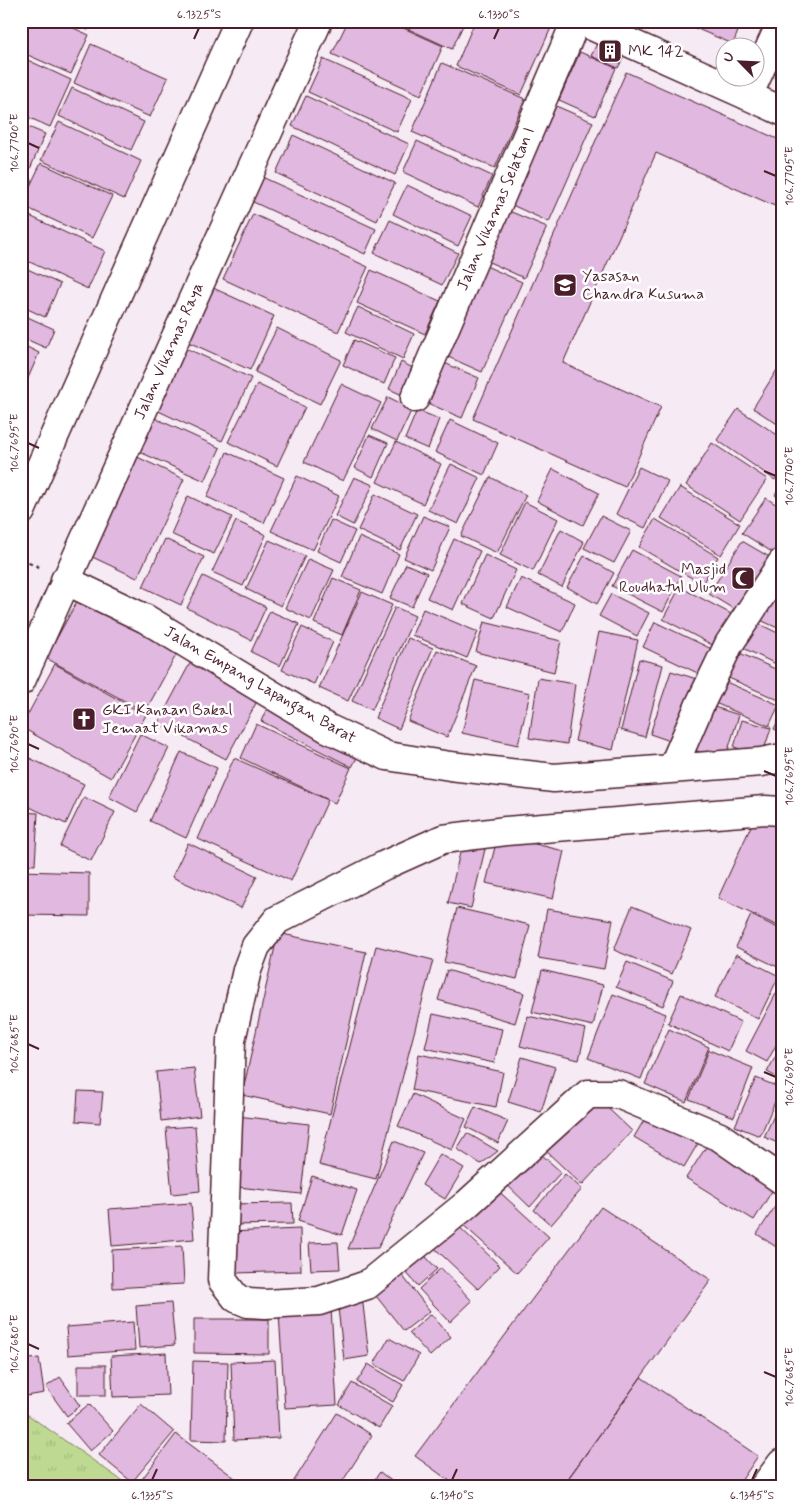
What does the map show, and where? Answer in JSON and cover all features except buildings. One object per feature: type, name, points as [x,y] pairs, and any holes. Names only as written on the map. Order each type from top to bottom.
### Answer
[{"type":"street","points":[[21,511],[240,21]]},
{"type":"street","name":"Jalan Vikamas Raya","points":[[21,681],[57,576],[318,21]]},
{"type":"street","name":"Jalan Vikamas Selatan I","points":[[416,398],[576,21]]},
{"type":"street","points":[[580,21],[782,111]]},
{"type":"street","points":[[748,96],[782,21]]},
{"type":"street","points":[[673,767],[729,644],[782,563]]},
{"type":"street","name":"Jalan Empang Lapangan Barat","points":[[57,576],[146,619],[327,728],[387,756],[450,766],[554,778],[772,760]]},
{"type":"street","points":[[782,811],[765,810],[506,831],[443,839],[385,865],[277,920],[256,946],[247,970],[231,1040],[222,1280],[236,1298],[248,1303],[264,1304],[319,1301],[366,1285],[467,1204],[588,1094],[618,1094],[720,1137],[782,1180]]},
{"type":"street","points":[[764,1487],[782,1463]]},
{"type":"path","points":[[21,559],[57,576]]},
{"type":"green space","points":[[21,1410],[131,1487],[21,1487]]},
{"type":"place","name":"MK 142","points":[[610,51]]},
{"type":"place","name":"Yasasan Chandra Kusuma","points":[[565,285]]},
{"type":"place","name":"Masjid Roudhatul Ulum","points":[[743,578]]},
{"type":"place","name":"GKI Kanaan Bakal Jemaat Vikamas","points":[[84,719]]}]
